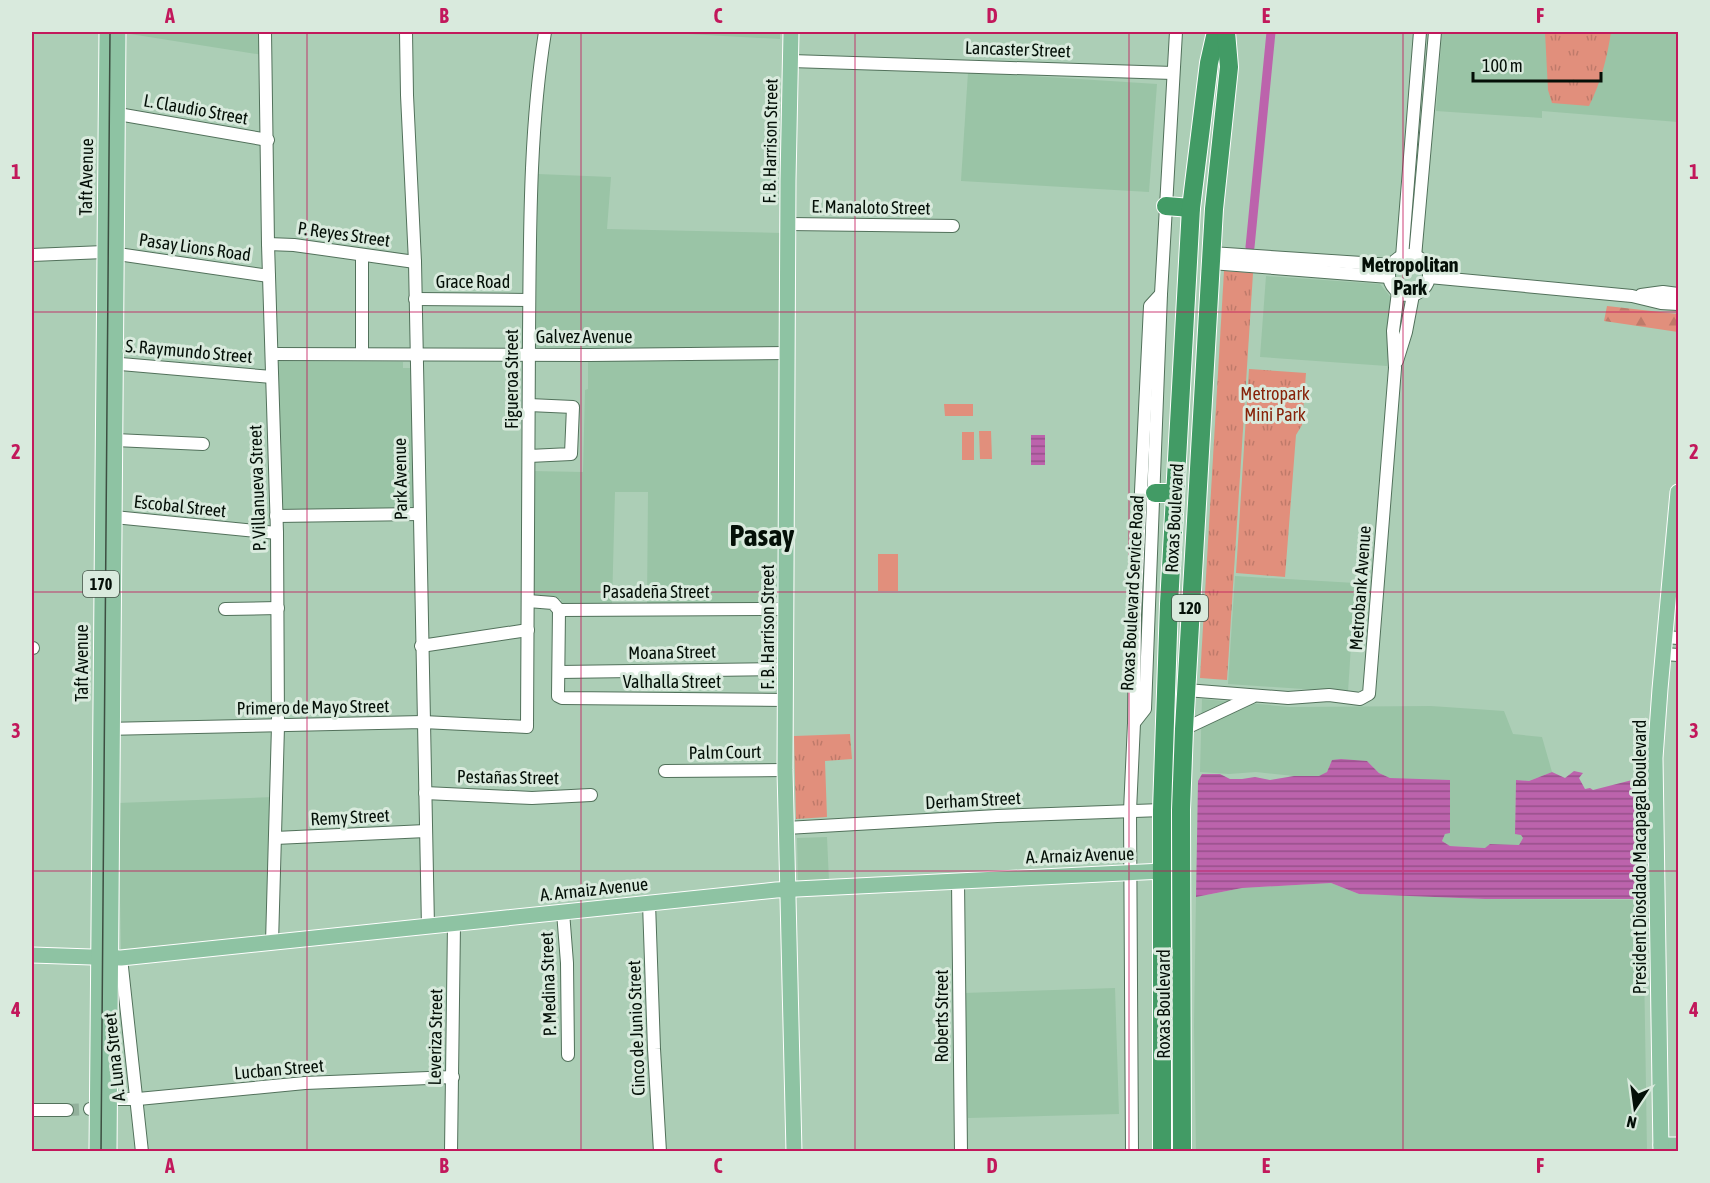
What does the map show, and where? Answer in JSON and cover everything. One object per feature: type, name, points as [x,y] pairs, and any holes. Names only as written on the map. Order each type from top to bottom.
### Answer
[{"type":"highway","name":"120","points":[[1208,32],[1209,63]]},
{"type":"highway","name":"Roxas Boulevard","points":[[1162,1152],[1162,810],[1169,604],[1191,208],[1209,63],[1216,32]]},
{"type":"highway","name":"Roxas Boulevard","points":[[1182,1152],[1181,810],[1184,729],[1211,258],[1229,67],[1226,32]]},
{"type":"highway","name":"120","points":[[1229,67],[1238,32]]},
{"type":"highway","points":[[1166,206],[1191,208]]},
{"type":"highway","points":[[1155,493],[1175,493]]},
{"type":"main road","name":"Taft Avenue","points":[[97,1152],[98,1106],[110,958],[106,729],[110,253],[107,32]]},
{"type":"main road","name":"Taft Avenue","points":[[110,253],[118,114],[118,32]]},
{"type":"main road","name":"F. B. Harrison Street","points":[[791,32],[785,770],[794,1152]]},
{"type":"main road","name":"Taft Avenue","points":[[107,598],[114,517],[108,499],[115,440],[109,410]]},
{"type":"main road","name":"President Diosdado Macapagal Boulevard","points":[[1661,1148],[1656,773],[1658,714],[1671,654],[1678,492]]},
{"type":"main road","name":"A. Arnaiz Avenue","points":[[32,955],[110,958],[789,890],[1163,871]]},
{"type":"main road","name":"Taft Avenue","points":[[98,1106],[109,1152]]},
{"type":"main road","points":[[1661,1148],[1678,1145]]},
{"type":"street","name":"P. Villanueva Street","points":[[265,32],[278,608],[278,726],[272,943]]},
{"type":"street","name":"Park Avenue","points":[[406,32],[415,262],[428,927]]},
{"type":"street","name":"Figueroa Street","points":[[527,727],[530,300],[534,148],[545,32]]},
{"type":"street","name":"Roxas Boulevard Service Road","points":[[1132,1152],[1130,811],[1134,723],[1145,709],[1161,294],[1176,32]]},
{"type":"street","points":[[1402,256],[1415,257],[1425,265],[1429,277],[1424,288],[1413,295],[1398,292],[1390,283],[1390,271],[1402,256],[1420,32]]},
{"type":"street","points":[[1415,257],[1435,32]]},
{"type":"street","name":"Lancaster Street","points":[[791,61],[1173,73]]},
{"type":"street","name":"L. Claudio Street","points":[[118,114],[268,140]]},
{"type":"street","name":"E. Manaloto Street","points":[[789,224],[953,226]]},
{"type":"street","name":"P. Reyes Street","points":[[268,244],[294,245],[415,262]]},
{"type":"street","name":"Pasay Lions Road","points":[[32,255],[110,253],[269,276]]},
{"type":"street","points":[[362,255],[362,354]]},
{"type":"street","points":[[1211,258],[1390,271]]},
{"type":"street","points":[[1429,277],[1632,296],[1661,303],[1678,304]]},
{"type":"street","name":"Metrobank Avenue","points":[[1186,690],[1288,698],[1329,695],[1360,699],[1369,694],[1395,368],[1393,331],[1398,292]]},
{"type":"street","points":[[1632,296],[1663,292],[1678,294]]},
{"type":"street","points":[[1134,723],[1135,615],[1150,306],[1161,294]]},
{"type":"street","name":"Metrobank Avenue","points":[[1395,368],[1406,332],[1413,295]]},
{"type":"street","name":"Grace Road","points":[[415,299],[530,300]]},
{"type":"street","name":"Galvez Avenue","points":[[272,354],[788,353]]},
{"type":"street","name":"S. Raymundo Street","points":[[109,363],[272,377]]},
{"type":"street","points":[[529,405],[573,407],[571,454],[529,456]]},
{"type":"street","points":[[115,440],[203,444]]},
{"type":"street","points":[[276,516],[419,514]]},
{"type":"street","name":"Escobal Street","points":[[114,517],[277,533]]},
{"type":"street","name":"Pasadeña Street","points":[[528,601],[553,603],[559,610],[786,609]]},
{"type":"street","points":[[225,609],[278,608]]},
{"type":"street","points":[[559,610],[559,672]]},
{"type":"street","points":[[421,646],[528,630]]},
{"type":"street","name":"Moana Street","points":[[559,672],[786,669]]},
{"type":"street","name":"Valhalla Street","points":[[559,672],[558,696],[567,699],[786,700]]},
{"type":"street","name":"Metrobank Avenue","points":[[1184,729],[1253,697]]},
{"type":"street","name":"Primero de Mayo Street","points":[[106,729],[423,722],[527,727]]},
{"type":"street","name":"Palm Court","points":[[665,771],[785,770]]},
{"type":"street","name":"Pestañas Street","points":[[425,793],[531,798],[591,795]]},
{"type":"street","name":"Derham Street","points":[[786,828],[988,816],[1162,810]]},
{"type":"street","name":"Remy Street","points":[[275,838],[426,831]]},
{"type":"street","name":"Roberts Street","points":[[958,881],[961,1152]]},
{"type":"street","name":"Cinco de Junio Street","points":[[649,903],[660,1152]]},
{"type":"street","name":"P. Medina Street","points":[[563,912],[567,963],[568,1055]]},
{"type":"street","name":"Leveriza Street","points":[[451,1152],[454,924]]},
{"type":"street","name":"A. Luna Street","points":[[110,958],[138,1099],[142,1152]]},
{"type":"street","name":"Lucban Street","points":[[98,1106],[114,1099],[138,1099],[304,1083],[453,1077]]},
{"type":"street","points":[[32,1110],[67,1110]]},
{"type":"shaded area","points":[[262,32],[263,55],[124,33]]},
{"type":"shaded area","points":[[688,32],[780,32],[780,39],[688,34]]},
{"type":"shaded area","points":[[1442,32],[1678,32],[1678,122],[1542,111],[1542,118],[1436,111]]},
{"type":"shaded area","points":[[968,72],[1157,84],[1149,192],[961,181]]},
{"type":"shaded area","points":[[538,174],[611,177],[607,229],[782,233],[780,349],[536,347]]},
{"type":"shaded area","points":[[1266,276],[1380,284],[1393,300],[1387,366],[1260,357]]},
{"type":"shaded area","points":[[588,360],[778,360],[779,603],[647,603],[648,492],[615,492],[612,605],[561,606],[561,599],[530,598],[531,471],[583,472]]},
{"type":"shaded area","points":[[273,361],[403,362],[403,368],[410,368],[414,512],[280,512]]},
{"type":"shaded area","points":[[1031,435],[1045,435],[1045,465],[1031,465]]},
{"type":"shaded area","points":[[1235,576],[1355,583],[1348,692],[1228,684]]},
{"type":"shaded area","points":[[1202,699],[1290,707],[1431,706],[1504,711],[1513,734],[1542,737],[1552,772],[1529,781],[1516,780],[1515,834],[1521,834],[1523,838],[1519,845],[1491,844],[1486,848],[1450,846],[1442,841],[1445,834],[1402,780],[1379,773],[1367,761],[1332,760],[1327,772],[1319,776],[1256,772],[1229,774],[1200,772]]},
{"type":"shaded area","points":[[1332,760],[1367,761],[1379,773],[1390,778],[1450,780],[1450,833],[1445,834],[1442,841],[1450,846],[1485,848],[1490,844],[1519,845],[1523,838],[1515,834],[1516,780],[1529,781],[1552,772],[1565,778],[1574,771],[1583,773],[1579,778],[1585,789],[1593,790],[1640,778],[1644,773],[1678,773],[1678,902],[1646,902],[1631,899],[1485,899],[1359,894],[1331,883],[1242,888],[1196,897],[1198,781],[1202,774],[1220,774],[1230,779],[1255,777],[1270,780],[1294,776],[1319,776],[1327,772]]},
{"type":"shaded area","points":[[274,797],[273,937],[121,949],[118,803]]},
{"type":"shaded area","points":[[827,837],[829,881],[798,883],[797,838]]},
{"type":"shaded area","points":[[1331,883],[1359,894],[1485,899],[1643,900],[1647,1151],[1196,1151],[1194,1025],[1196,897],[1242,888]]},
{"type":"shaded area","points":[[1115,988],[1119,1114],[968,1118],[963,993]]},
{"type":"green space","points":[[1545,32],[1611,32],[1603,70],[1589,106],[1552,103],[1548,90]]},
{"type":"green space","points":[[1224,271],[1253,273],[1227,680],[1200,678]]},
{"type":"green space","points":[[1607,306],[1678,314],[1678,332],[1604,321]]},
{"type":"green space","name":"Metropark Mini Park","points":[[1249,369],[1306,373],[1302,425],[1296,435],[1285,577],[1236,573]]},
{"type":"green space","points":[[944,404],[973,404],[973,416],[945,416]]},
{"type":"green space","points":[[979,431],[991,431],[992,459],[980,459]]},
{"type":"green space","points":[[962,432],[974,432],[974,460],[962,460]]},
{"type":"green space","points":[[878,554],[898,554],[898,591],[878,591]]},
{"type":"green space","points":[[850,734],[852,759],[825,761],[827,817],[796,819],[794,736]]},
{"type":"pier","points":[[1644,773],[1678,773],[1678,902],[1646,902]]},
{"type":"waterway","points":[[1250,247],[1271,32]]},
{"type":"tunnel","points":[[67,1110],[90,1109]]},
{"type":"tram line","points":[[101,1152],[110,32]]},
{"type":"district","name":"Metropolitan Park","points":[[1410,276]]},
{"type":"district","name":"Pasay","points":[[762,535]]}]
